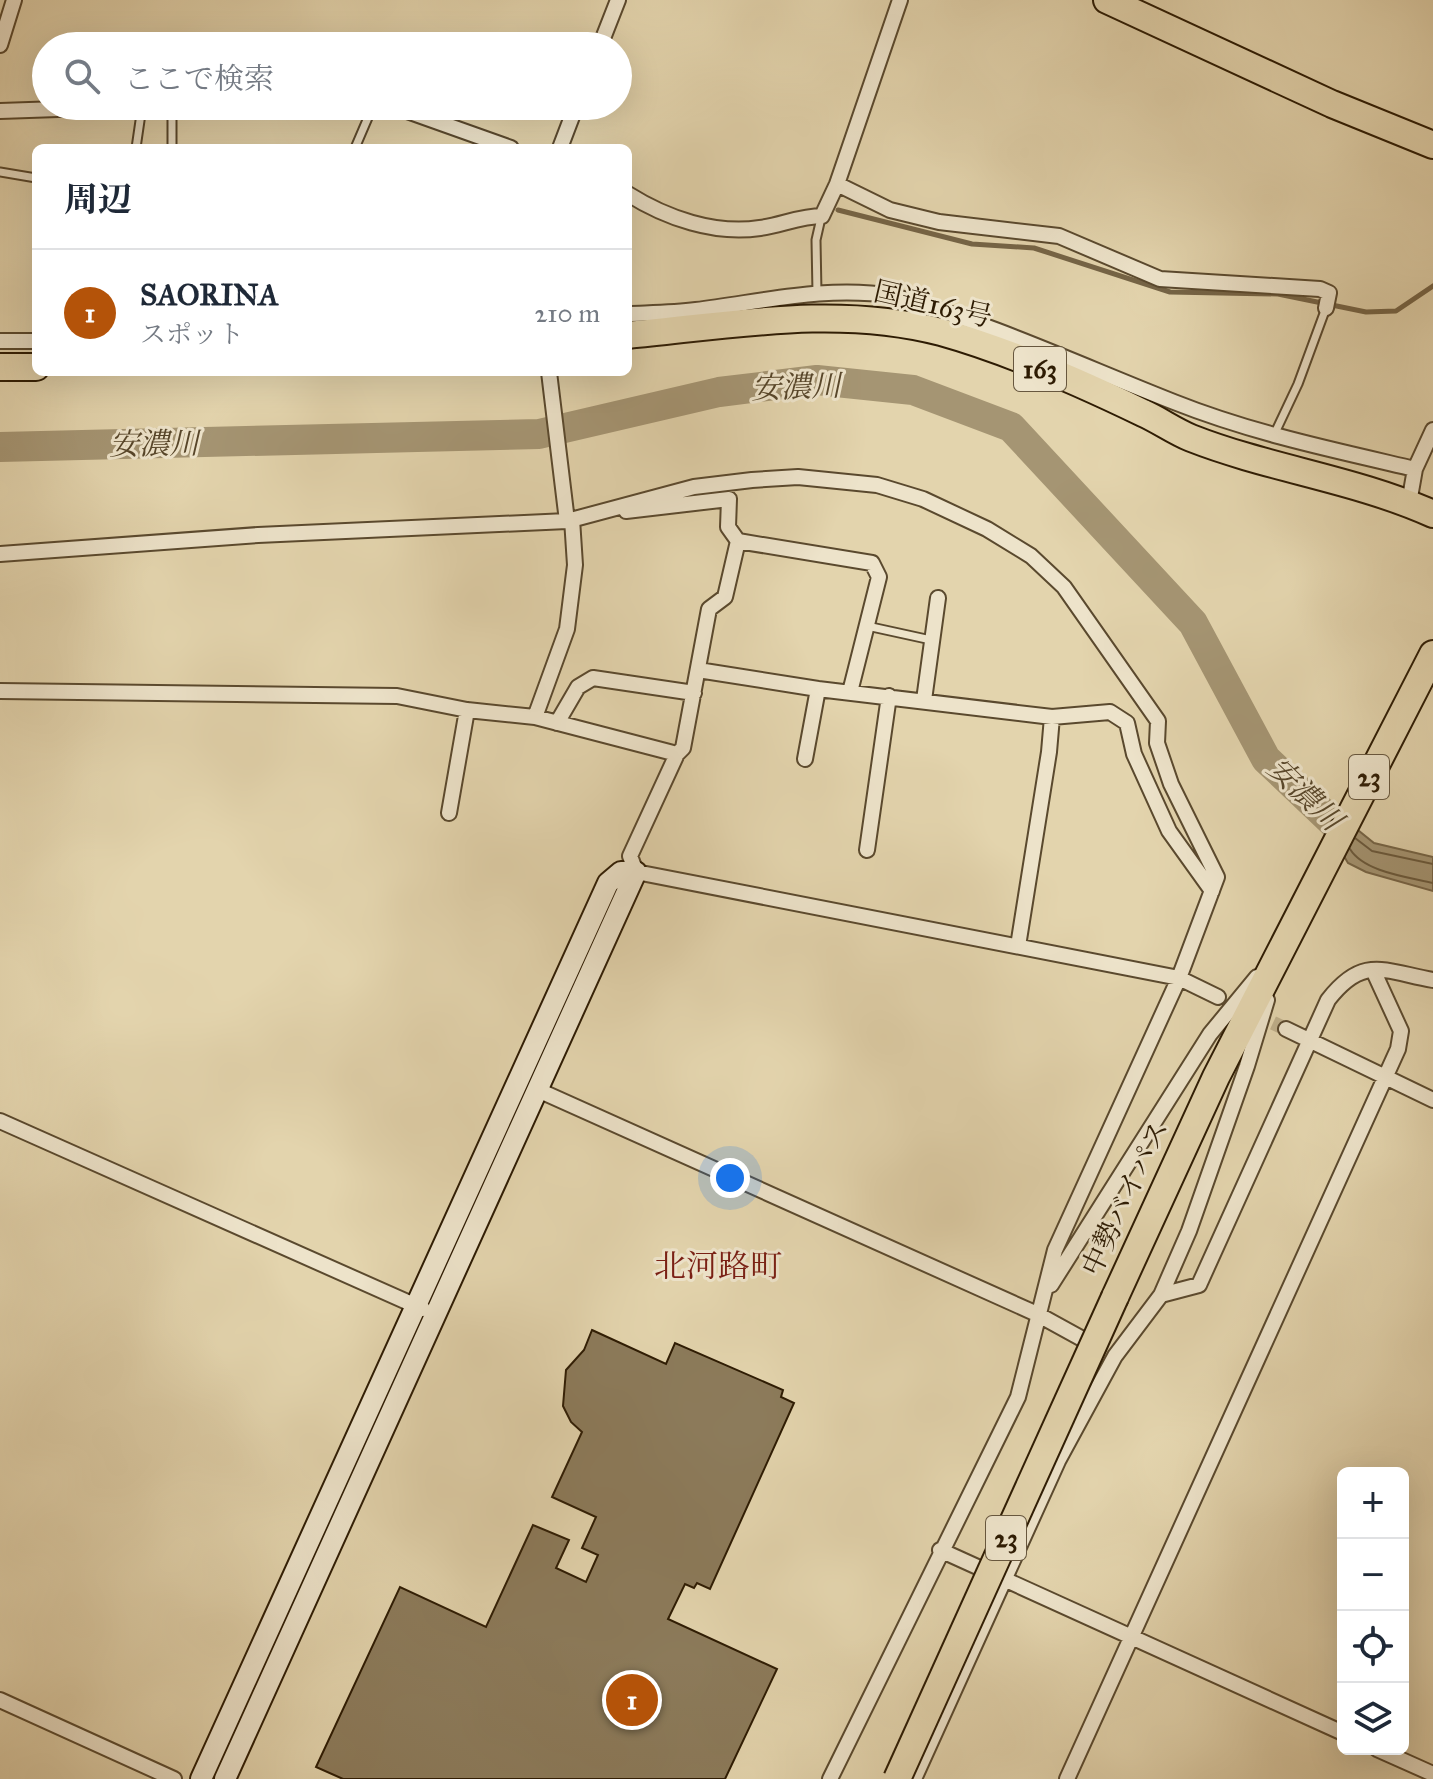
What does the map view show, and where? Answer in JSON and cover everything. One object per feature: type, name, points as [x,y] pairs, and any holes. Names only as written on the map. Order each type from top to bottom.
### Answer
[{"type":"highway","points":[[1107,0],[1332,104],[1433,145]]},
{"type":"highway","name":"国道163号","points":[[632,335],[816,317],[909,325],[984,346],[1231,452],[1347,481],[1433,514]]},
{"type":"highway","points":[[0,367],[32,367]]},
{"type":"highway","name":"中勢バイパス","points":[[897,1779],[1216,1077],[1433,654]]},
{"type":"street","points":[[0,45],[14,0]]},
{"type":"street","points":[[605,32],[618,0]]},
{"type":"street","points":[[632,196],[672,216],[722,229],[756,229],[822,216],[837,184],[900,0]]},
{"type":"street","points":[[0,111],[32,110]]},
{"type":"street","points":[[432,120],[500,144]]},
{"type":"street","points":[[562,144],[571,120]]},
{"type":"street","points":[[837,184],[890,210],[939,222],[1059,236],[1160,279],[1259,283],[1327,300]]},
{"type":"street","points":[[632,314],[694,310],[817,293],[866,291],[943,310],[1061,353],[1174,402],[1273,437],[1415,469]]},
{"type":"street","points":[[0,341],[32,341]]},
{"type":"street","points":[[535,717],[567,629],[575,565],[550,376]]},
{"type":"street","points":[[1409,503],[1415,469],[1433,430]]},
{"type":"street","points":[[603,514],[626,503],[694,487],[798,477],[834,479],[877,485],[923,499],[1014,544],[1041,564],[1064,587],[1158,721],[1157,743],[1171,784],[1217,877],[1179,978],[1055,1250],[1018,1397],[940,1550],[830,1779]]},
{"type":"street","points":[[0,554],[244,536],[568,518],[729,499],[728,527],[738,541],[872,563],[879,577],[850,692]]},
{"type":"street","points":[[201,1779],[426,1310],[538,1090],[636,872],[630,856],[677,754],[683,748],[709,609],[725,597],[738,541]]},
{"type":"street","points":[[924,700],[938,598]]},
{"type":"street","points":[[698,670],[818,689],[1052,717],[1110,712],[1127,723],[1134,754],[1169,831],[1212,891]]},
{"type":"street","points":[[557,723],[578,687],[593,678],[694,693]]},
{"type":"street","points":[[805,759],[818,689]]},
{"type":"street","points":[[0,691],[397,696],[467,710],[535,717],[677,754]]},
{"type":"street","points":[[867,850],[889,696]]},
{"type":"street","points":[[449,813],[467,710]]},
{"type":"street","points":[[1018,946],[1052,717]]},
{"type":"street","points":[[225,1779],[608,883],[621,872],[636,872],[1179,978],[1218,997]]},
{"type":"street","points":[[1045,1292],[1210,1034],[1282,945]]},
{"type":"street","points":[[914,1779],[1058,1461],[1115,1356],[1161,1295],[1189,1231],[1242,1081],[1282,945]]},
{"type":"street","points":[[1161,1295],[1199,1285],[1328,1000],[1346,977],[1373,970],[1433,980]]},
{"type":"street","points":[[1067,1779],[1386,1077],[1401,1031],[1373,970]]},
{"type":"street","points":[[1286,1029],[1433,1100]]},
{"type":"street","points":[[538,1090],[1037,1314],[1115,1356]]},
{"type":"street","points":[[0,1121],[426,1310]]},
{"type":"street","points":[[940,1550],[1337,1730]]},
{"type":"street","points":[[0,1700],[174,1779]]},
{"type":"street","points":[[1390,1755],[1433,1774]]},
{"type":"lane","points":[[137,144],[141,120]]},
{"type":"lane","points":[[172,120],[172,144]]},
{"type":"lane","points":[[357,144],[367,120]]},
{"type":"lane","points":[[0,172],[32,177]]},
{"type":"lane","points":[[817,293],[816,240],[822,216]]},
{"type":"lane","points":[[1273,437],[1298,384],[1327,300]]},
{"type":"lane","points":[[866,626],[931,640]]},
{"type":"water","points":[[1301,784],[1374,843],[1433,857],[1433,891],[1366,872],[1348,863]]},
{"type":"building","points":[[592,1330],[666,1364],[675,1343],[783,1390],[781,1397],[794,1403],[710,1589],[697,1583],[694,1588],[685,1584],[668,1619],[777,1669],[725,1779],[343,1779],[316,1767],[400,1587],[486,1627],[533,1525],[569,1540],[556,1568],[586,1582],[598,1555],[582,1548],[596,1517],[552,1497],[582,1432],[571,1422],[563,1406],[566,1370],[584,1350]]},
{"type":"waterway","points":[[838,210],[972,244],[1034,248],[1170,292],[1278,294],[1366,312],[1396,311],[1433,286]]},
{"type":"waterway","name":"安濃川","points":[[0,447],[539,434],[719,392],[817,380],[913,390],[1011,427],[1193,623],[1266,759],[1342,831]]},
{"type":"tunnel","points":[[1254,1014],[1286,1029]]},
{"type":"place","name":"SAORINA","points":[[632,1700]]},
{"type":"district","name":"北河路町","points":[[718,1266]]}]
